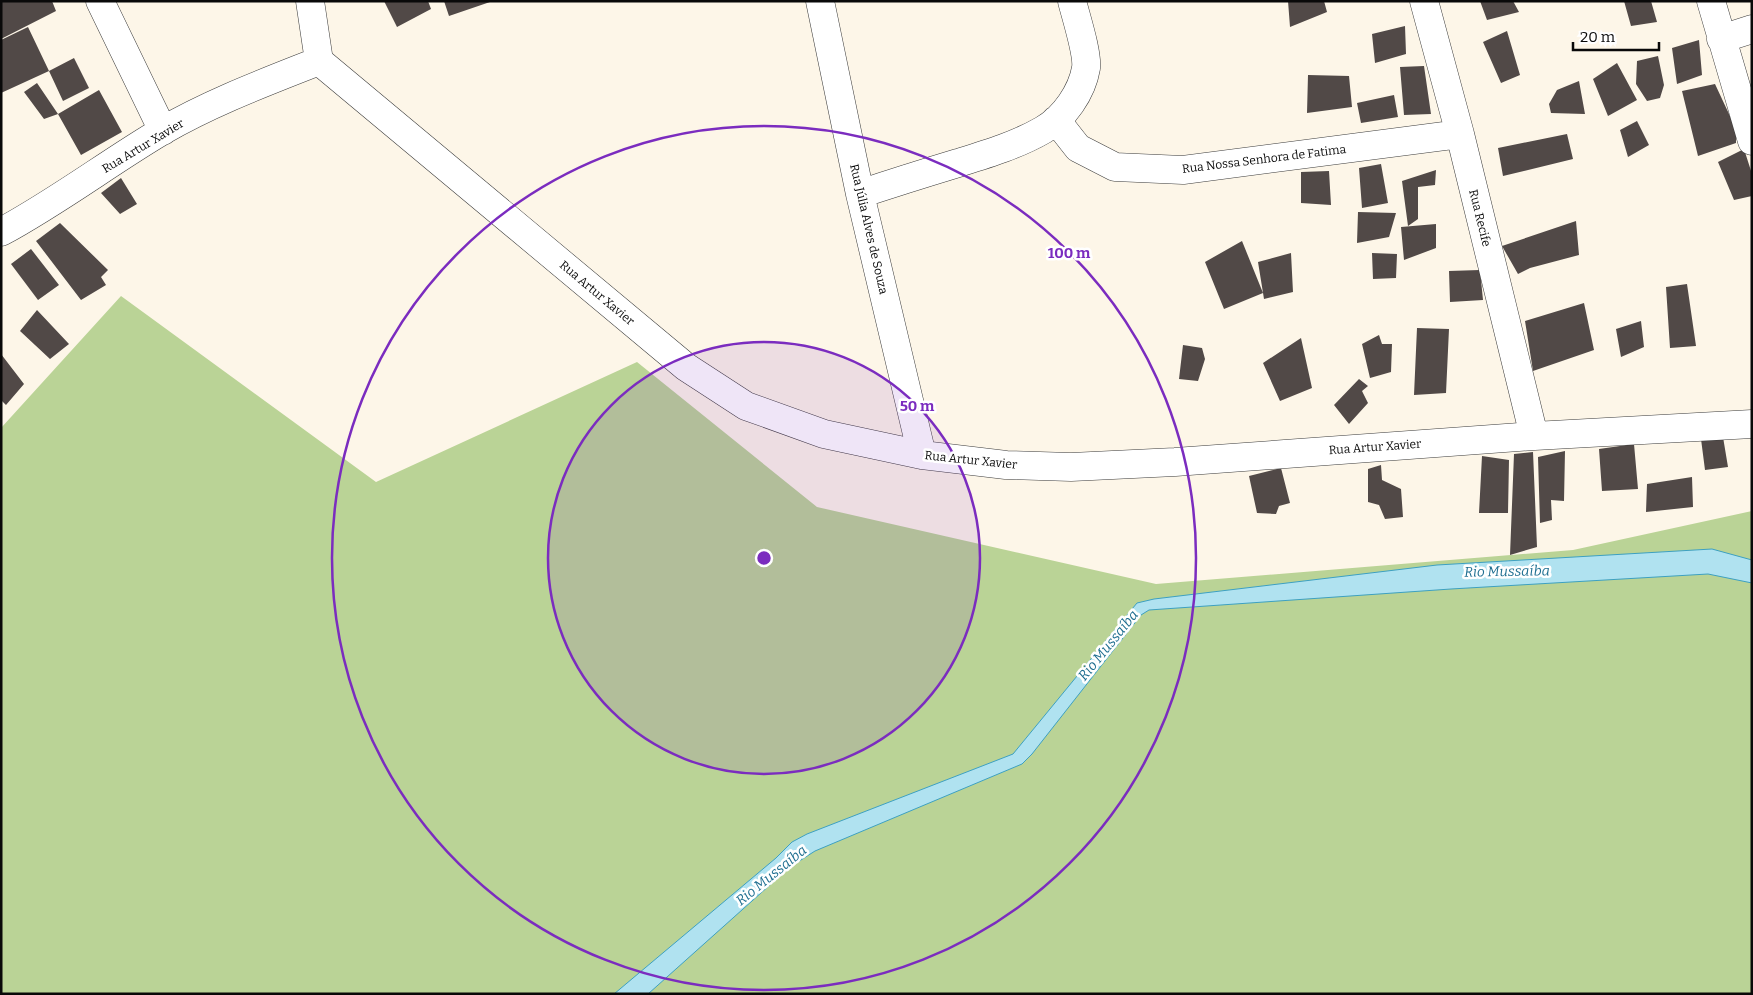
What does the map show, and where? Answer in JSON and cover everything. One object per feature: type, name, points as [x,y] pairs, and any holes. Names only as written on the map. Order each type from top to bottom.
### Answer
[{"type":"street","points":[[100,1],[163,131]]},
{"type":"street","points":[[310,1],[319,61]]},
{"type":"street","name":"Rua Júlia Alves de Souza","points":[[820,1],[860,194],[922,455]]},
{"type":"street","points":[[860,194],[1001,149],[1044,129],[1056,120],[1078,92],[1086,68],[1083,45],[1072,1]]},
{"type":"street","name":"Rua Recife","points":[[1424,1],[1460,134],[1534,436]]},
{"type":"street","points":[[1711,1],[1752,141]]},
{"type":"street","points":[[1721,39],[1752,29]]},
{"type":"street","name":"Rua Artur Xavier","points":[[1,232],[36,214],[163,131],[249,88],[319,61],[686,367],[746,406],[824,434],[922,455],[1006,465],[1071,467],[1184,461],[1534,436],[1752,424]]},
{"type":"street","name":"Rua Nossa Senhora de Fatima","points":[[1056,120],[1078,148],[1115,167],[1183,170],[1460,134]]},
{"type":"green space","points":[[121,296],[376,482],[637,362],[817,507],[1156,584],[1573,550],[1752,511],[1752,994],[1,994],[1,428]]},
{"type":"water","name":"Rio Mussaíba","points":[[1712,549],[1752,560],[1752,583],[1708,574],[1451,589],[1149,610],[1141,615],[1032,754],[1022,764],[815,851],[790,867],[648,994],[614,994],[776,858],[792,842],[807,834],[1013,754],[1137,603],[1154,599],[1437,565]]},
{"type":"building","points":[[1,1],[52,1],[56,11],[1,39]]},
{"type":"building","points":[[384,1],[428,1],[431,9],[397,27]]},
{"type":"building","points":[[444,1],[490,1],[490,2],[449,16]]},
{"type":"building","points":[[1288,1],[1324,1],[1327,12],[1290,27]]},
{"type":"building","points":[[1480,1],[1513,1],[1519,12],[1487,20]]},
{"type":"building","points":[[1624,1],[1651,1],[1657,22],[1631,26]]},
{"type":"building","points":[[1405,26],[1406,54],[1375,63],[1372,34]]},
{"type":"building","points":[[28,27],[49,71],[1,93],[1,40]]},
{"type":"building","points":[[1507,31],[1520,75],[1501,83],[1483,42]]},
{"type":"building","points":[[1699,40],[1702,75],[1677,84],[1672,48]]},
{"type":"building","points":[[1658,56],[1664,85],[1660,98],[1647,101],[1636,84],[1637,61]]},
{"type":"building","points":[[74,58],[89,88],[63,101],[49,71]]},
{"type":"building","points":[[1617,63],[1637,100],[1608,116],[1593,79]]},
{"type":"building","points":[[1424,66],[1431,114],[1404,115],[1400,67]]},
{"type":"building","points":[[1308,75],[1349,76],[1352,107],[1307,113]]},
{"type":"building","points":[[1579,81],[1585,114],[1551,113],[1549,104],[1557,90]]},
{"type":"building","points":[[37,83],[58,114],[44,119],[24,92]]},
{"type":"building","points":[[1715,84],[1736,129],[1736,143],[1698,156],[1682,91]]},
{"type":"building","points":[[99,90],[122,132],[81,155],[58,114]]},
{"type":"building","points":[[1394,95],[1398,117],[1361,123],[1357,103]]},
{"type":"building","points":[[1637,121],[1649,145],[1628,157],[1620,130]]},
{"type":"building","points":[[1567,134],[1573,159],[1503,176],[1498,148]]},
{"type":"building","points":[[1744,149],[1752,174],[1752,196],[1734,200],[1718,162]]},
{"type":"building","points":[[1381,164],[1388,203],[1362,208],[1359,168]]},
{"type":"building","points":[[1436,170],[1435,185],[1418,187],[1418,219],[1408,226],[1402,181]]},
{"type":"building","points":[[1329,171],[1331,205],[1301,203],[1301,172]]},
{"type":"building","points":[[121,178],[137,204],[120,214],[101,193]]},
{"type":"building","points":[[1358,212],[1396,213],[1389,237],[1357,243]]},
{"type":"building","points":[[1576,221],[1579,255],[1530,268],[1518,274],[1502,246]]},
{"type":"building","points":[[60,223],[108,270],[101,277],[106,285],[81,300],[36,241]]},
{"type":"building","points":[[1436,224],[1436,248],[1404,260],[1401,227]]},
{"type":"building","points":[[1242,241],[1263,293],[1224,309],[1205,262]]},
{"type":"building","points":[[31,249],[59,285],[38,300],[11,264]]},
{"type":"building","points":[[1291,253],[1293,292],[1264,299],[1258,262]]},
{"type":"building","points":[[1372,253],[1397,254],[1396,278],[1373,279]]},
{"type":"building","points":[[1480,270],[1483,300],[1450,302],[1449,271]]},
{"type":"building","points":[[1687,284],[1696,346],[1670,348],[1666,287]]},
{"type":"building","points":[[1584,303],[1594,350],[1533,371],[1525,321]]},
{"type":"building","points":[[37,310],[69,344],[50,359],[20,331]]},
{"type":"building","points":[[1641,321],[1644,347],[1621,357],[1616,329]]},
{"type":"building","points":[[1417,328],[1449,329],[1446,393],[1414,395]]},
{"type":"building","points":[[1379,335],[1382,344],[1392,344],[1391,372],[1370,378],[1362,344]]},
{"type":"building","points":[[1301,338],[1312,388],[1280,401],[1263,363]]},
{"type":"building","points":[[1183,345],[1202,348],[1205,359],[1198,381],[1179,379]]},
{"type":"building","points":[[1,354],[24,384],[6,405],[1,400]]},
{"type":"building","points":[[1359,379],[1368,386],[1362,391],[1368,403],[1349,424],[1334,405]]},
{"type":"building","points":[[1723,437],[1728,467],[1705,470],[1701,439]]},
{"type":"building","points":[[1634,444],[1638,489],[1602,491],[1599,449]]},
{"type":"building","points":[[1565,451],[1564,501],[1551,500],[1552,520],[1540,523],[1538,457]]},
{"type":"building","points":[[1533,452],[1537,547],[1510,555],[1514,454]]},
{"type":"building","points":[[1482,456],[1509,460],[1508,513],[1479,513]]},
{"type":"building","points":[[1381,465],[1382,480],[1401,489],[1403,517],[1385,519],[1379,505],[1368,502],[1368,469]]},
{"type":"building","points":[[1281,468],[1290,503],[1279,506],[1276,514],[1257,513],[1249,476]]},
{"type":"building","points":[[1692,477],[1693,507],[1646,512],[1647,484]]}]
